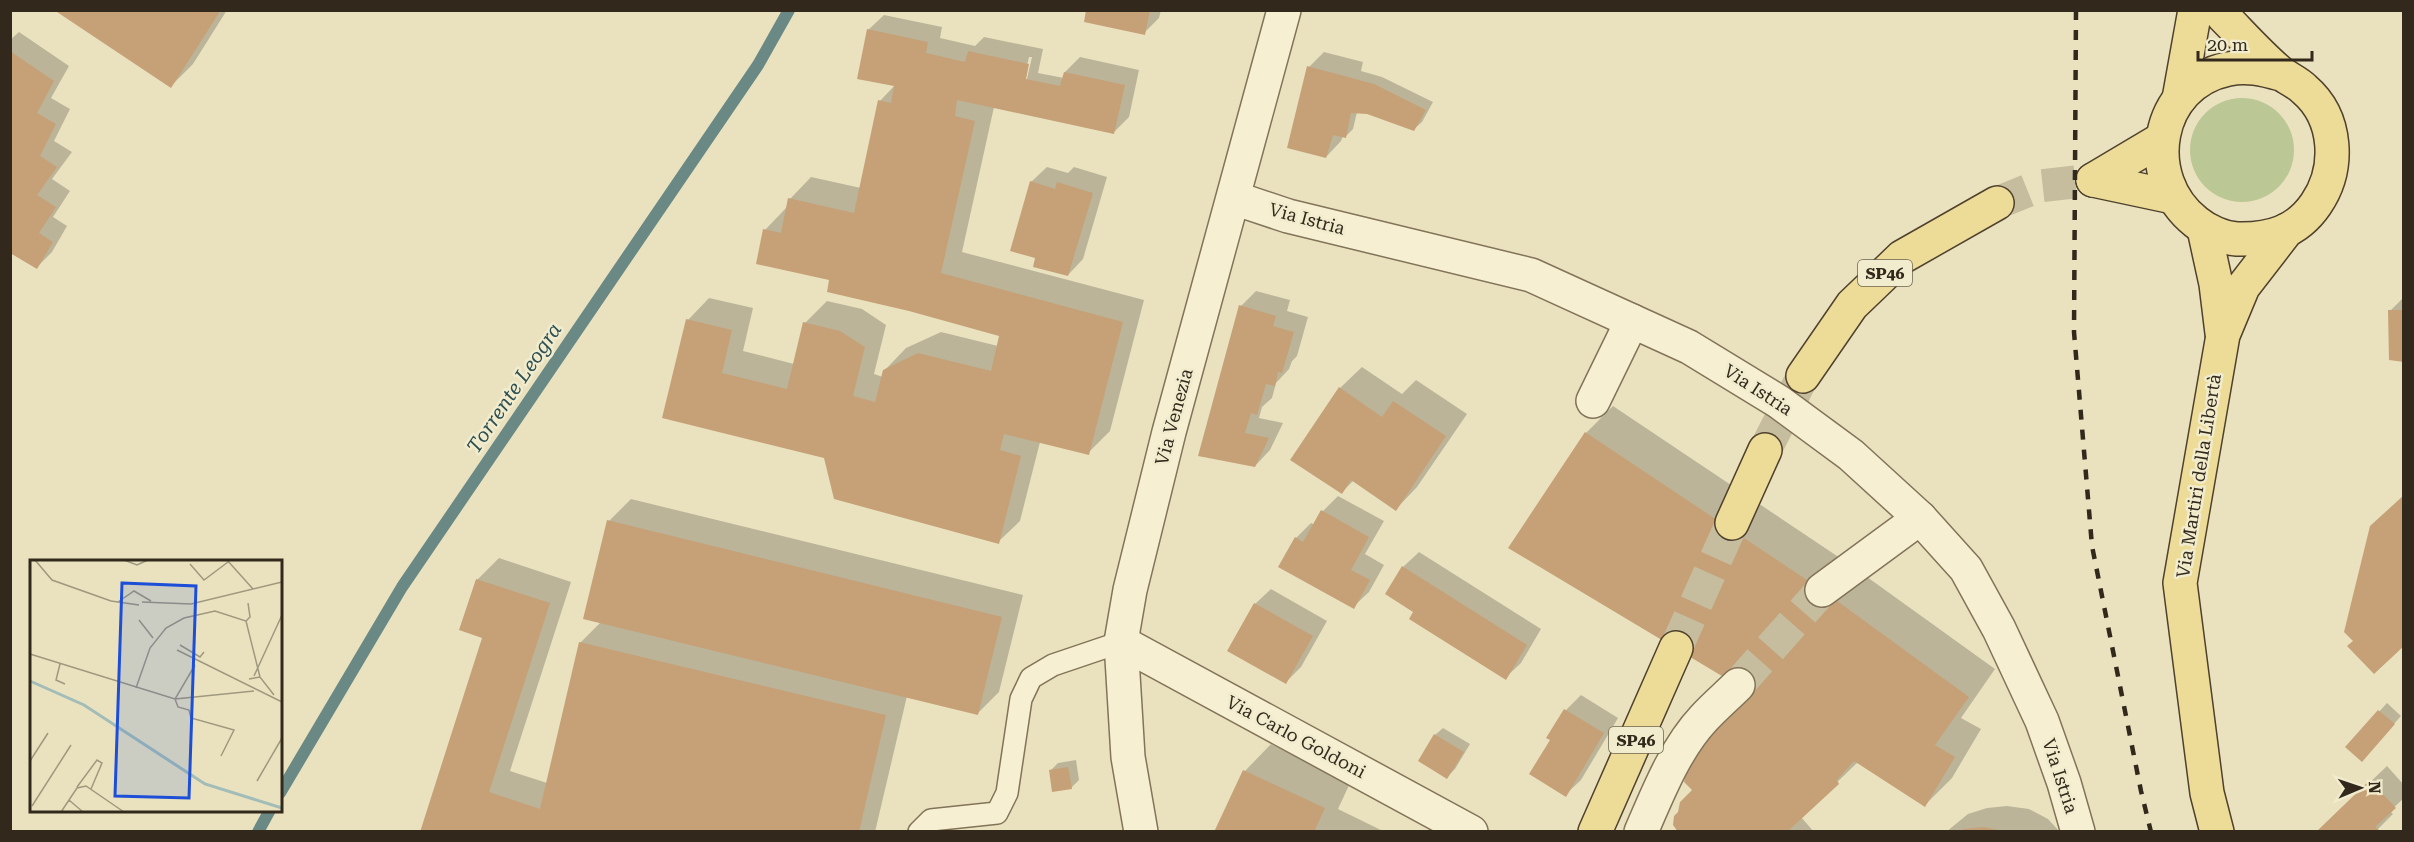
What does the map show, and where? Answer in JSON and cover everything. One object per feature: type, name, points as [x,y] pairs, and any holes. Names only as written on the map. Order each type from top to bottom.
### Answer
[{"type":"main road","points":[[2179,99],[2195,10]]},
{"type":"main road","points":[[2221,10],[2223,16],[2282,74],[2305,89],[2322,111],[2332,136],[2333,164],[2325,191],[2309,213],[2287,230],[2260,239],[2231,238],[2204,229],[2187,215],[2173,197],[2162,169],[2162,139],[2168,118],[2179,99],[2200,80],[2227,69],[2254,67],[2282,74]]},
{"type":"main road","points":[[2162,139],[2093,180],[2173,197]]},
{"type":"main road","name":"SP46","points":[[1803,376],[1852,305],[1902,257],[1997,202]]},
{"type":"main road","name":"Via Martiri della Libertà","points":[[2204,229],[2216,284],[2223,335]]},
{"type":"main road","name":"Via Martiri della Libertà","points":[[2217,831],[2207,793],[2180,583],[2223,335],[2243,287],[2287,230]]},
{"type":"main road","points":[[1732,523],[1765,450]]},
{"type":"main road","name":"SP46","points":[[1595,831],[1676,648]]},
{"type":"street","name":"Via Venezia","points":[[1141,831],[1128,757],[1121,642],[1130,590],[1169,432],[1284,10]]},
{"type":"street","name":"Via Istria","points":[[1234,198],[1288,216],[1531,274],[1689,347],[1779,402],[1851,455],[1920,518],[1966,569],[1999,629],[2042,721],[2078,831]]},
{"type":"street","points":[[1593,401],[1632,321]]},
{"type":"street","points":[[1822,590],[1920,518]]},
{"type":"street","name":"Via Carlo Goldoni","points":[[1121,642],[1471,831]]},
{"type":"street","points":[[1641,831],[1689,736],[1738,685]]},
{"type":"lane","points":[[919,831],[932,820],[997,813],[1007,793],[1022,699],[1031,678],[1053,665],[1121,642]]},
{"type":"green space","points":[[2242,98],[2262,102],[2279,113],[2290,130],[2294,150],[2290,170],[2279,187],[2262,198],[2242,202],[2222,198],[2205,187],[2194,170],[2190,150],[2194,130],[2205,113],[2222,102]]},
{"type":"building","points":[[54,10],[215,10],[219,13],[171,88]]},
{"type":"building","points":[[1086,10],[1150,10],[1145,35],[1084,22]]},
{"type":"building","points":[[867,29],[928,42],[926,53],[965,62],[968,51],[1029,64],[1026,79],[1060,86],[1064,72],[1125,85],[1114,134],[957,100],[955,116],[975,121],[941,273],[1123,322],[1089,455],[1004,434],[1000,450],[1021,456],[999,544],[834,499],[824,458],[662,418],[686,319],[732,330],[722,373],[787,389],[803,322],[840,331],[865,347],[853,396],[875,402],[883,370],[918,353],[991,371],[999,336],[909,311],[827,292],[829,280],[756,264],[763,229],[781,233],[788,198],[854,213],[878,100],[891,103],[894,86],[857,79]]},
{"type":"building","points":[[10,51],[54,81],[37,113],[56,124],[40,156],[57,167],[37,195],[56,207],[39,233],[53,242],[37,269],[10,253]]},
{"type":"building","points":[[1307,66],[1374,84],[1426,110],[1414,131],[1367,114],[1351,113],[1346,138],[1333,135],[1326,158],[1287,148]]},
{"type":"building","points":[[1030,181],[1055,189],[1057,182],[1093,193],[1068,276],[1033,267],[1035,258],[1010,251]]},
{"type":"building","points":[[1239,305],[1276,316],[1273,326],[1294,332],[1282,373],[1278,372],[1275,386],[1266,384],[1257,415],[1251,413],[1245,433],[1269,438],[1255,467],[1198,456]]},
{"type":"building","points":[[2388,310],[2404,310],[2404,362],[2389,360]]},
{"type":"building","points":[[1339,387],[1382,417],[1393,401],[1446,436],[1396,511],[1351,480],[1342,494],[1290,460]]},
{"type":"building","points":[[1585,432],[1822,590],[1969,697],[1935,745],[1955,757],[1925,807],[1854,761],[1837,780],[1839,784],[1787,832],[1678,832],[1673,825],[1674,816],[1678,812],[1680,802],[1692,790],[1684,782],[1686,771],[1676,763],[1752,694],[1508,548]]},
{"type":"building","points":[[2404,495],[2404,646],[2374,674],[2347,646],[2353,641],[2344,632],[2370,526]]},
{"type":"building","points":[[1321,510],[1369,537],[1351,570],[1370,580],[1354,609],[1278,567],[1295,537],[1303,542]]},
{"type":"building","points":[[607,520],[1002,617],[978,715],[583,619]]},
{"type":"building","points":[[1402,566],[1527,645],[1506,680],[1409,619],[1413,612],[1385,594]]},
{"type":"building","points":[[476,579],[550,603],[489,792],[540,809],[579,642],[886,715],[859,832],[420,832],[482,638],[459,630]]},
{"type":"building","points":[[1254,603],[1313,636],[1286,684],[1227,651]]},
{"type":"building","points":[[1564,709],[1604,733],[1566,797],[1529,774],[1550,740],[1546,738]]},
{"type":"building","points":[[2378,710],[2395,724],[2362,762],[2345,747]]},
{"type":"building","points":[[1434,734],[1464,752],[1447,779],[1418,761]]},
{"type":"building","points":[[1068,767],[1072,789],[1052,792],[1049,770]]},
{"type":"building","points":[[1243,770],[1325,808],[1314,832],[1214,832]]},
{"type":"building","points":[[2370,780],[2396,808],[2375,827],[2379,830],[2316,832]]},
{"type":"building","points":[[1984,827],[2008,832],[1958,832],[1964,829]]},
{"type":"waterway","name":"Torrente Leogra","points":[[282,790],[402,587],[758,65],[789,10]]},
{"type":"waterway","name":"Torrente Leogra","points":[[258,832],[269,812]]},
{"type":"tunnel","points":[[1997,203],[2039,186],[2093,180]]},
{"type":"tunnel","points":[[1765,450],[1803,376]]},
{"type":"tunnel","points":[[1676,648],[1732,523]]},
{"type":"tunnel","points":[[1738,685],[1822,590]]},
{"type":"railway","points":[[2076,10],[2074,332],[2092,546],[2151,832]]}]
